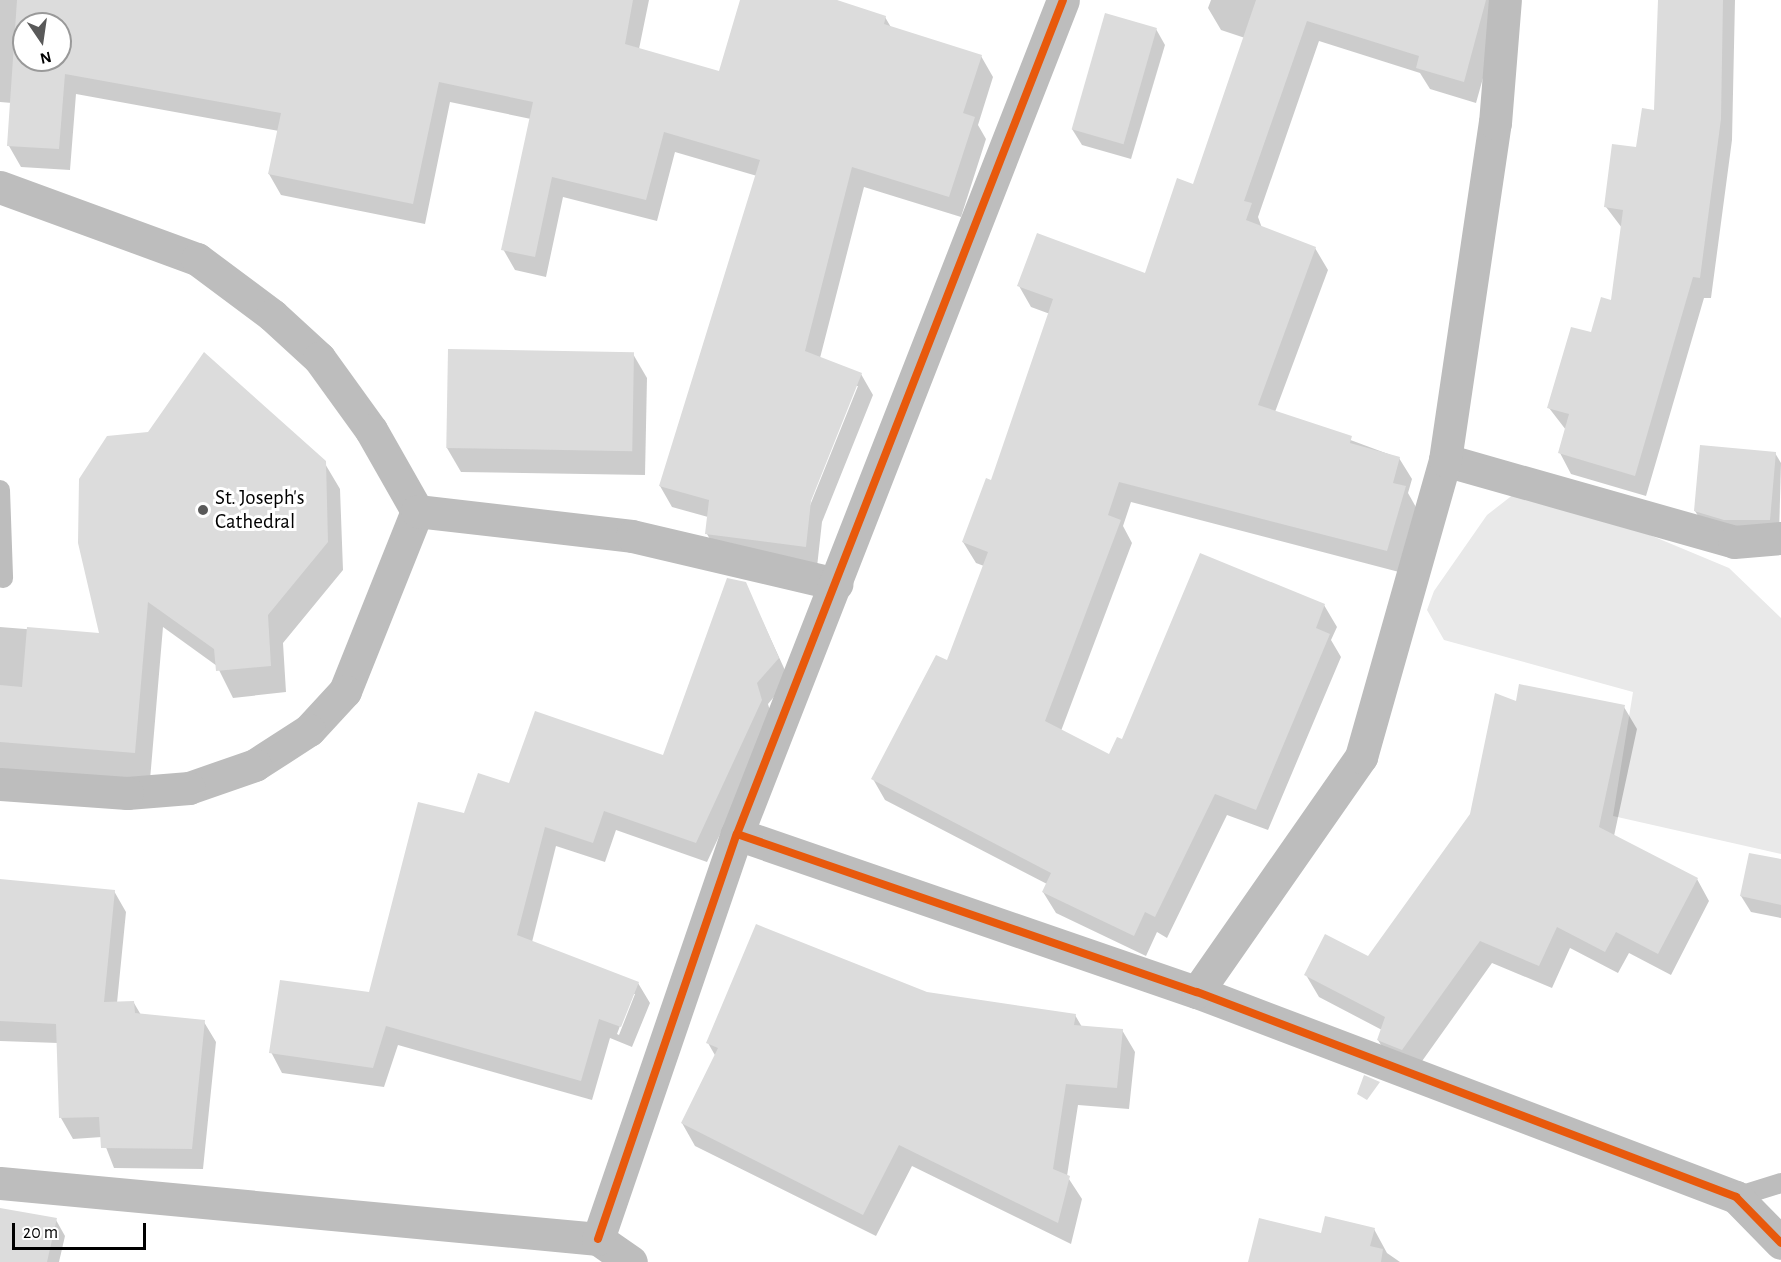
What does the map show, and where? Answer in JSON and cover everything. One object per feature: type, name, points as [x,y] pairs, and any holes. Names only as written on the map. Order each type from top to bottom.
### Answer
[{"type":"street","points":[[598,1239],[737,834],[1063,0]]},
{"type":"street","points":[[1197,992],[1361,757],[1445,460],[1495,123],[1505,0]]},
{"type":"street","points":[[0,187],[197,259],[272,315],[332,376],[371,430],[417,511]]},
{"type":"street","points":[[1445,460],[1734,542],[1781,538]]},
{"type":"street","points":[[417,511],[632,536],[836,584]]},
{"type":"street","points":[[0,784],[127,793],[189,788],[255,765],[309,730],[345,691],[417,511]]},
{"type":"street","points":[[737,834],[1197,992],[1736,1197],[1781,1243]]},
{"type":"street","points":[[0,1183],[598,1239],[631,1262]]},
{"type":"lane","points":[[0,489],[3,578]]},
{"type":"lane","points":[[1736,1197],[1781,1183]]},
{"type":"shaded area","points":[[1514,494],[1645,533],[1729,568],[1781,618],[1781,854],[1613,816],[1633,692],[1444,640],[1427,610],[1434,591],[1487,515]]},
{"type":"building","points":[[17,0],[633,0],[625,44],[719,71],[740,0],[837,0],[886,16],[884,24],[982,55],[963,113],[975,117],[949,197],[852,167],[805,351],[862,373],[811,501],[806,547],[705,534],[709,500],[659,486],[760,160],[664,132],[646,200],[552,177],[535,257],[501,250],[533,102],[439,82],[413,204],[268,174],[281,113],[65,74],[59,149],[7,146],[12,72],[72,72],[72,12],[16,12]]},
{"type":"building","points":[[1256,0],[1486,0],[1464,82],[1416,68],[1419,56],[1307,21],[1244,201],[1252,203],[1246,220],[1316,247],[1258,405],[1352,436],[1350,443],[1400,457],[1393,483],[1406,486],[1387,551],[1119,482],[1108,515],[1121,520],[1045,721],[1109,754],[1117,737],[1122,739],[1200,553],[1325,604],[1316,628],[1330,634],[1256,810],[1215,794],[1155,917],[1145,912],[1134,936],[1042,892],[1051,873],[871,779],[936,655],[947,660],[988,552],[962,542],[986,478],[991,480],[1053,299],[1017,286],[1037,233],[1145,273],[1177,178],[1193,184]]},
{"type":"building","points":[[1658,0],[1723,0],[1721,119],[1700,278],[1693,277],[1635,476],[1558,453],[1569,414],[1547,408],[1571,327],[1591,332],[1601,297],[1611,300],[1623,210],[1604,207],[1612,144],[1636,147],[1642,108],[1654,110]]},
{"type":"building","points":[[1105,13],[1157,28],[1124,144],[1072,129]]},
{"type":"building","points":[[448,349],[634,352],[632,451],[446,448]]},
{"type":"building","name":"St. Joseph's Cathedral","points":[[204,352],[326,461],[328,542],[268,615],[271,666],[216,671],[214,649],[148,602],[135,753],[0,742],[0,685],[22,687],[27,627],[99,633],[78,543],[79,479],[107,436],[148,432]]},
{"type":"building","points":[[1700,445],[1776,452],[1770,520],[1724,520],[1694,511]]},
{"type":"building","points":[[727,578],[746,582],[779,658],[757,683],[762,700],[696,843],[604,811],[593,843],[545,827],[517,935],[639,982],[621,1027],[599,1019],[581,1081],[386,1026],[373,1068],[269,1053],[280,980],[369,992],[418,802],[464,813],[478,773],[509,783],[535,711],[663,755]]},
{"type":"building","points":[[1519,684],[1625,705],[1599,827],[1698,878],[1658,954],[1616,932],[1605,952],[1557,927],[1539,966],[1480,941],[1402,1050],[1377,1040],[1385,1017],[1304,975],[1325,934],[1368,956],[1470,814],[1495,693],[1516,701]]},
{"type":"building","points":[[1749,853],[1781,859],[1781,905],[1740,896]]},
{"type":"building","points":[[0,879],[115,890],[104,1002],[134,1001],[135,1013],[205,1020],[192,1149],[101,1148],[99,1117],[59,1118],[56,1024],[0,1021]]},
{"type":"building","points":[[756,924],[927,992],[1076,1014],[1074,1025],[1123,1029],[1117,1088],[1066,1084],[1053,1169],[1070,1176],[1058,1223],[899,1145],[863,1215],[681,1123],[718,1048],[706,1043]]},
{"type":"building","points":[[1364,1075],[1380,1082],[1367,1100],[1357,1094]]},
{"type":"building","points":[[0,1208],[57,1218],[47,1262],[0,1262]]},
{"type":"building","points":[[1325,1216],[1375,1228],[1370,1246],[1383,1249],[1381,1262],[1248,1262],[1259,1218],[1321,1233]]},
{"type":"cycle path","points":[[598,1239],[737,834],[1063,0]]},
{"type":"cycle path","points":[[737,834],[1197,992],[1736,1197],[1781,1243]]},
{"type":"place","name":"St. Joseph's Cathedral","points":[[203,510]]}]
